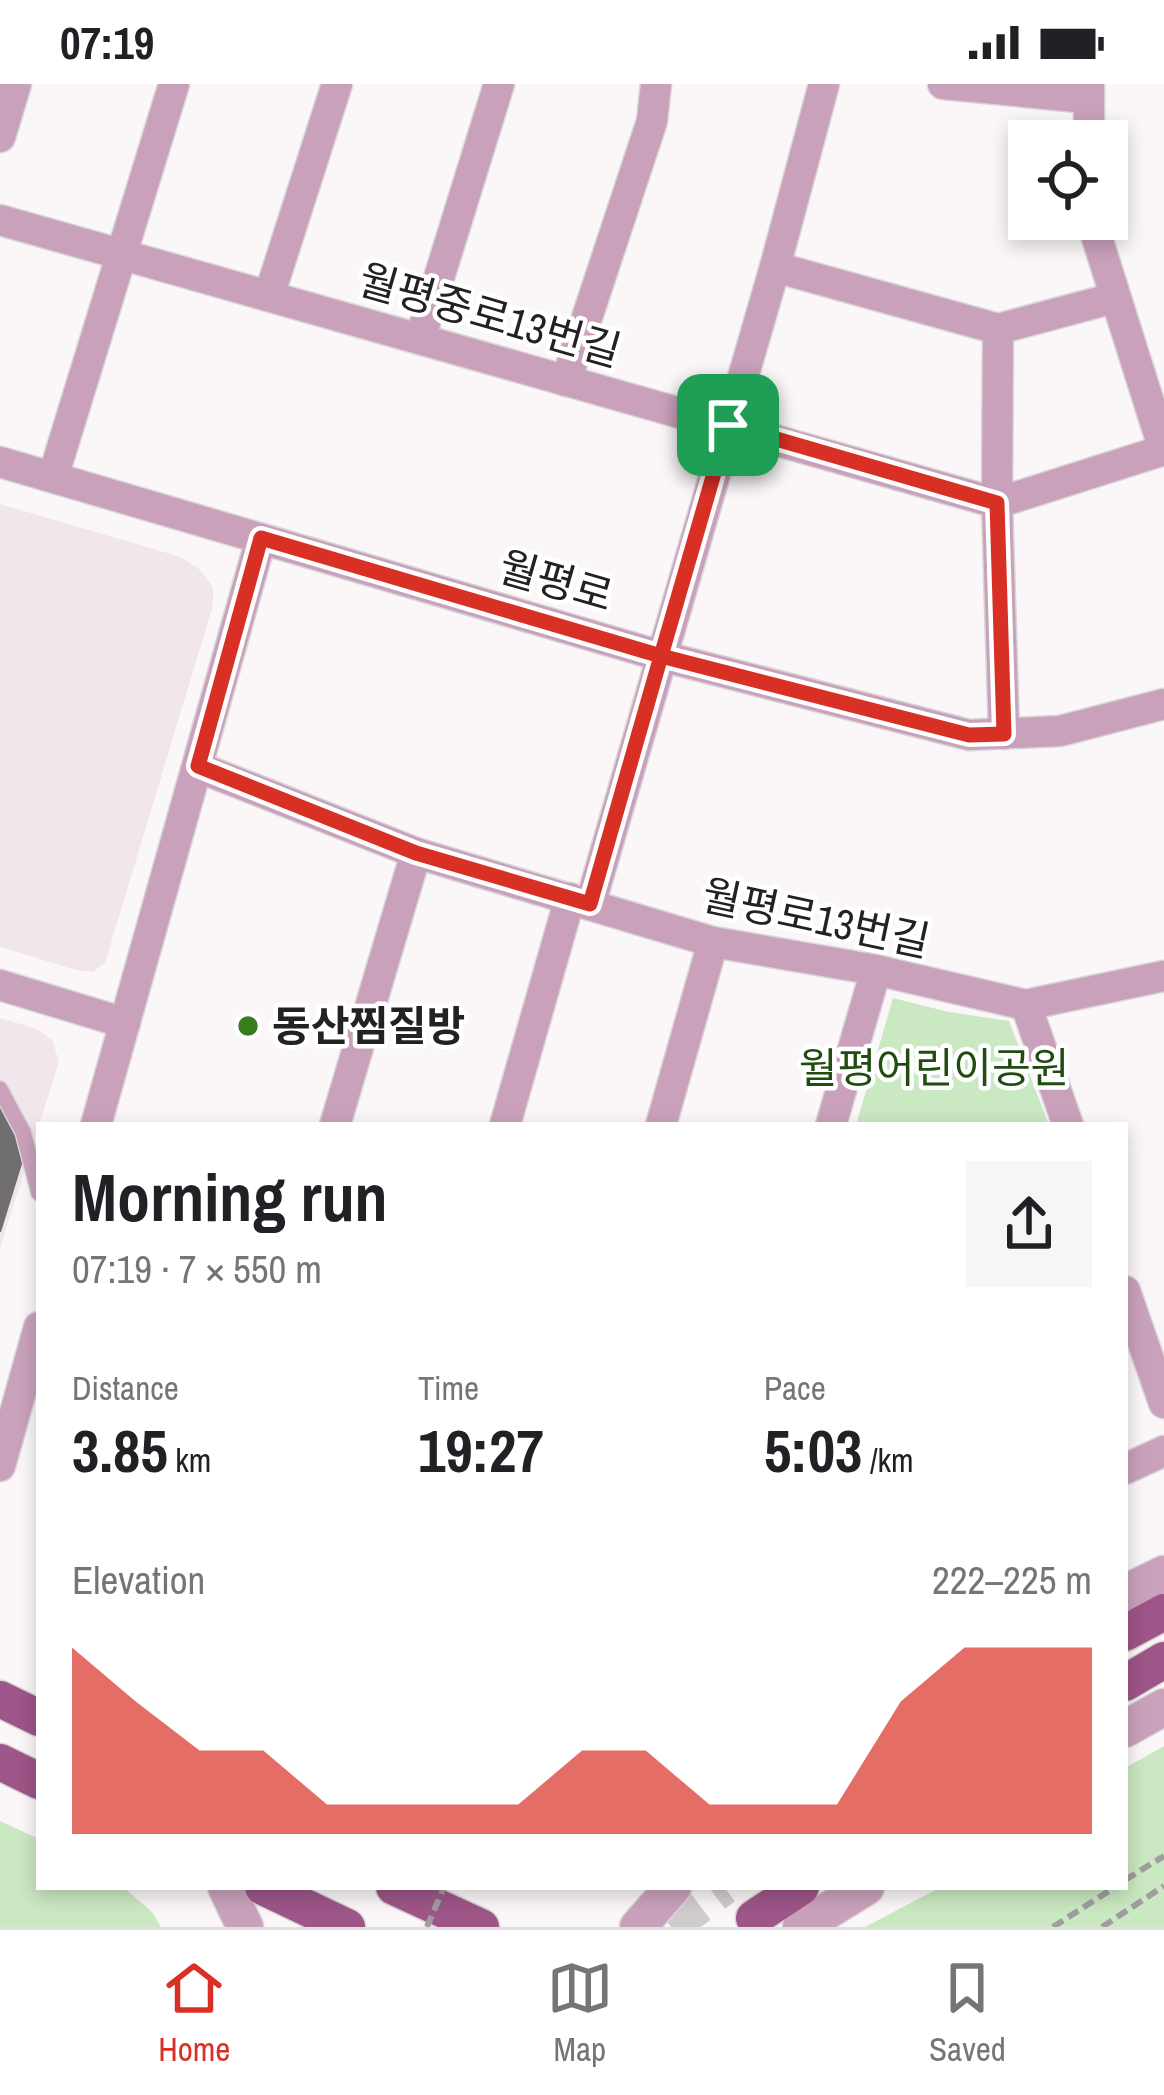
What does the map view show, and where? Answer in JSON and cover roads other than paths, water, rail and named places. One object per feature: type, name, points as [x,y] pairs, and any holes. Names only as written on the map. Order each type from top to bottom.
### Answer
[{"type":"main road","points":[[1128,1631],[1164,1612]]},
{"type":"main road","points":[[1128,1681],[1164,1660]]},
{"type":"main road","points":[[0,1699],[36,1717]]},
{"type":"main road","points":[[0,1762],[36,1780]]},
{"type":"main road","points":[[269,1890],[346,1927]]},
{"type":"main road","points":[[400,1890],[481,1927]]},
{"type":"main road","points":[[754,1918],[796,1890]]},
{"type":"street","points":[[0,137],[16,84]]},
{"type":"street","points":[[53,477],[174,84]]},
{"type":"street","points":[[269,296],[337,84]]},
{"type":"street","points":[[420,339],[500,84]]},
{"type":"street","points":[[566,381],[652,121],[656,84]]},
{"type":"street","points":[[506,1122],[661,656],[824,84]]},
{"type":"street","points":[[943,84],[1088,91]]},
{"type":"street","name":"월평중로13번길","points":[[0,220],[997,503]]},
{"type":"street","points":[[997,503],[1164,450],[1097,240]]},
{"type":"street","points":[[775,267],[998,329],[1114,298]]},
{"type":"street","points":[[998,329],[1004,734]]},
{"type":"street","name":"월평로","points":[[0,462],[661,656],[969,735],[1060,731],[1164,704]]},
{"type":"street","points":[[97,1122],[261,538]]},
{"type":"street","name":"월평로13번길","points":[[198,766],[416,853],[713,942],[876,970],[1026,1005],[1161,986]]},
{"type":"street","points":[[335,1122],[416,853]]},
{"type":"street","points":[[662,1122],[713,942]]},
{"type":"street","points":[[832,1122],[876,970]]},
{"type":"street","points":[[0,986],[125,1023]]},
{"type":"street","points":[[1026,1005],[1067,1122]]},
{"type":"street","points":[[1128,1300],[1164,1403]]},
{"type":"street","points":[[0,1466],[36,1343]]},
{"type":"street","points":[[1128,1468],[1164,1451]]},
{"type":"street","points":[[1128,1592],[1164,1574]]},
{"type":"street","points":[[1128,1727],[1164,1707]]},
{"type":"street","points":[[227,1890],[244,1927]]},
{"type":"street","points":[[638,1927],[670,1890]]},
{"type":"street","points":[[666,1927],[672,1890]]},
{"type":"street","points":[[801,1927],[861,1890]]},
{"type":"lane","points":[[0,1089],[22,1132],[36,1182]]},
{"type":"tunnel","points":[[671,1927],[720,1890]]},
{"type":"place","name":"동산찜질방","points":[[248,1026]]},
{"type":"park label","name":"월평어린이공원","points":[[934,1068]]}]
